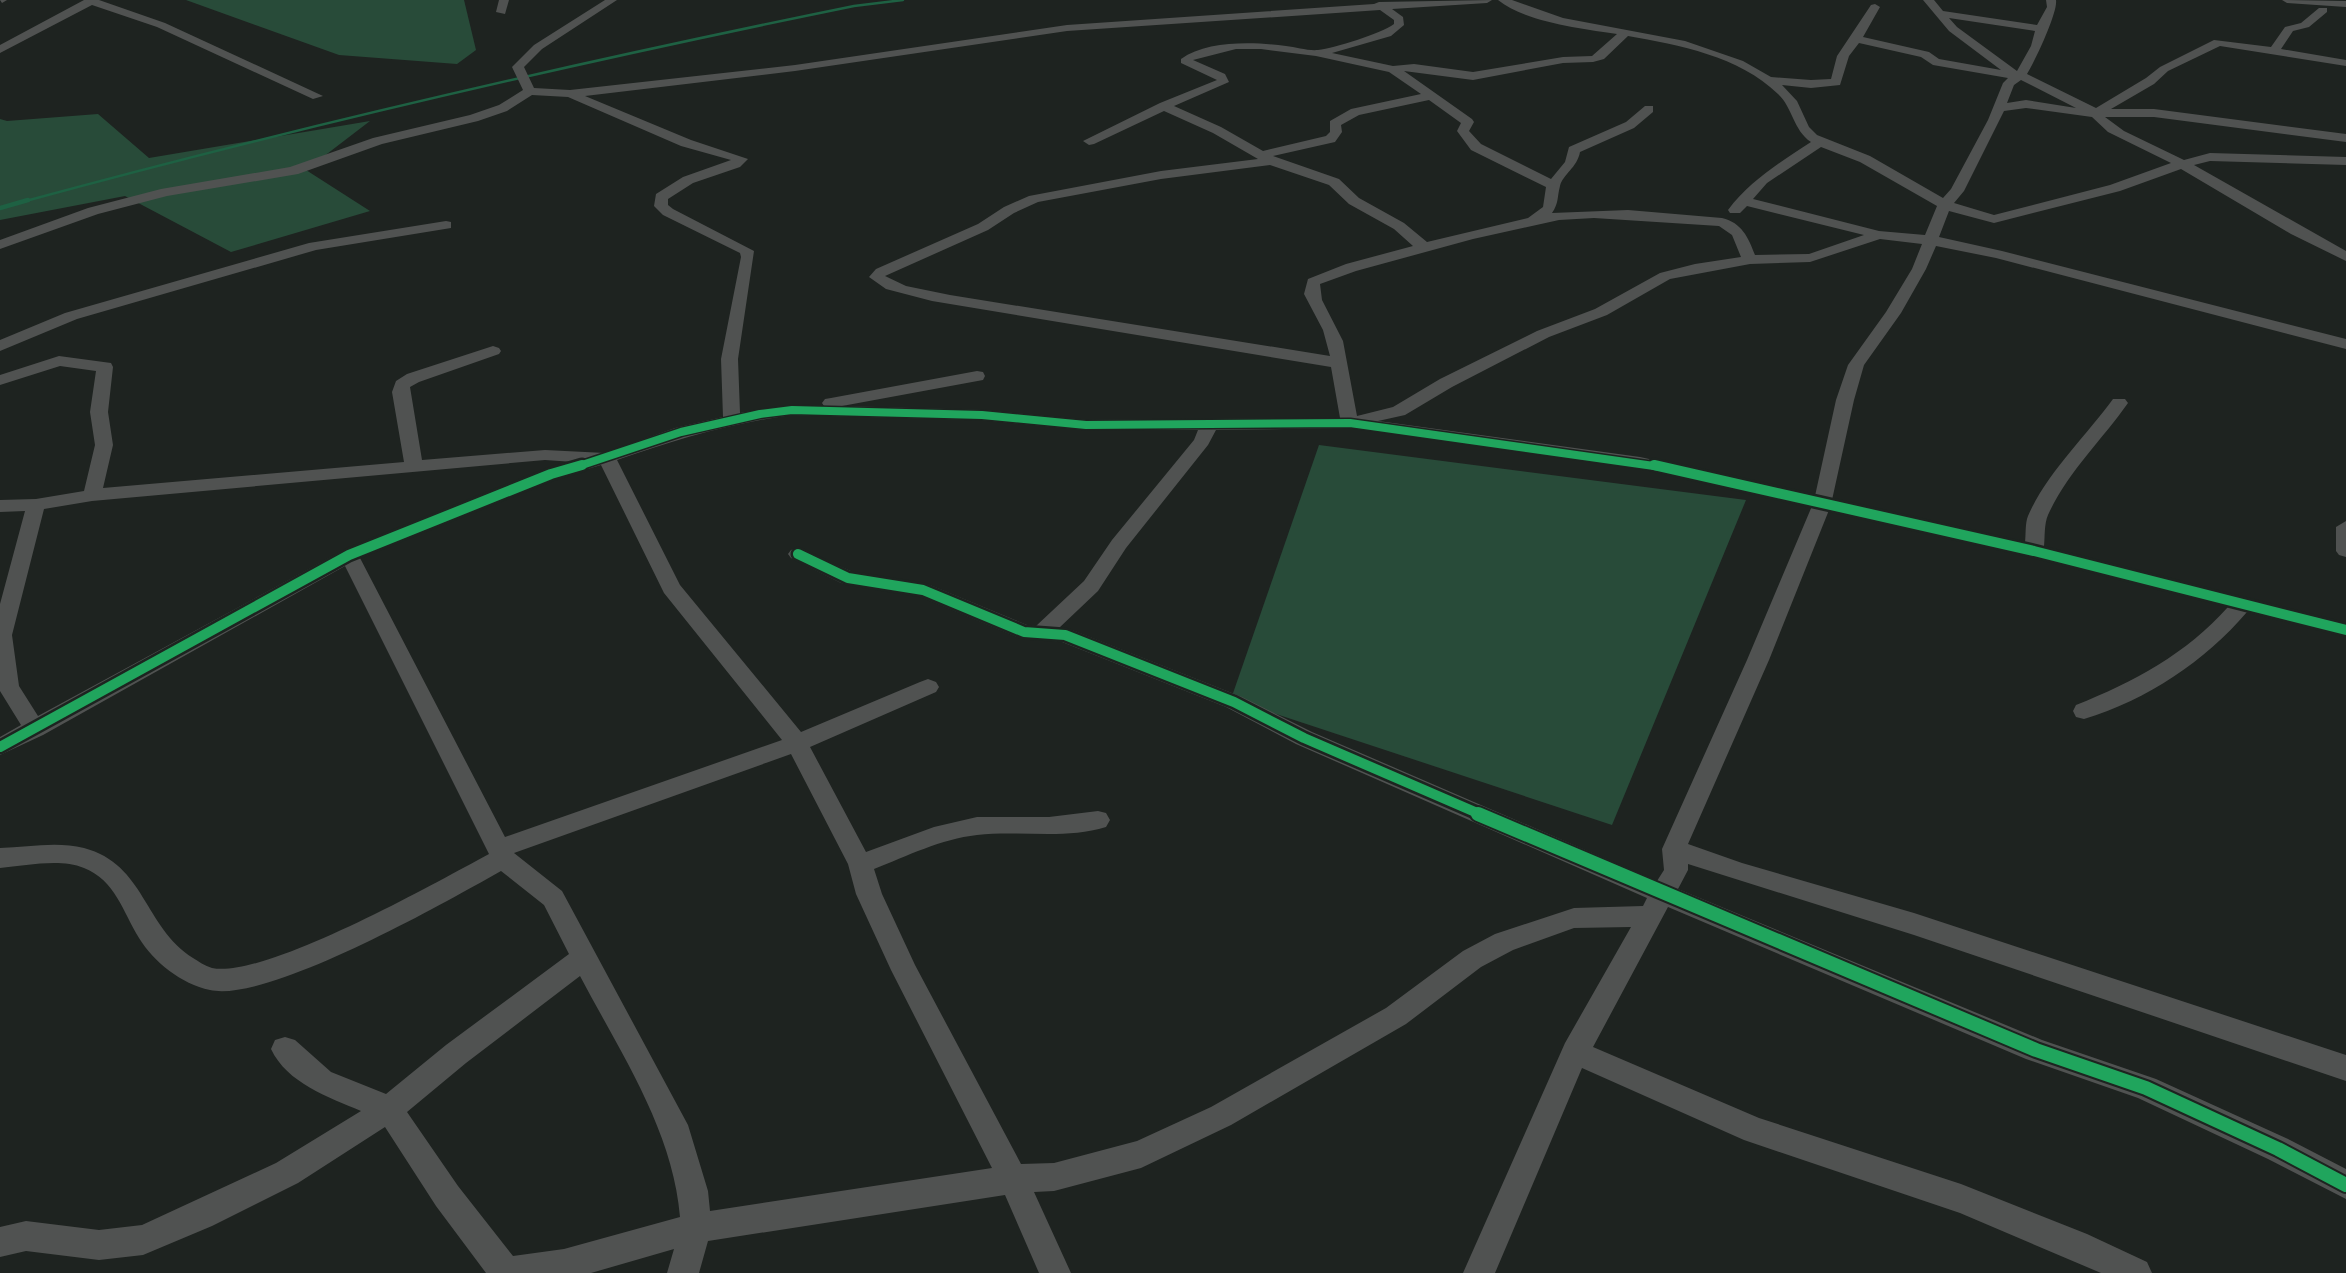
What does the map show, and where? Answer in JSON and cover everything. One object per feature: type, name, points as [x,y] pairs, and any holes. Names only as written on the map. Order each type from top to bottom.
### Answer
[{"type":"street","points":[[0,50],[91,0],[161,25],[317,96]]},
{"type":"street","points":[[501,12],[505,0]]},
{"type":"street","points":[[526,86],[518,68],[538,47],[612,0]]},
{"type":"street","points":[[570,94],[809,66],[1067,28],[1379,5],[1486,0]]},
{"type":"street","points":[[1503,0],[1550,18],[1704,48],[1770,80],[1811,84],[1836,82],[1843,57],[1875,7]]},
{"type":"street","points":[[1928,0],[1974,46],[2017,76]]},
{"type":"street","points":[[1479,1273],[1575,1052],[1676,870],[1674,849],[1763,648],[1822,504],[1845,400],[1856,365],[1893,313],[1919,269],[1945,204],[1957,191],[2009,83],[2022,73],[2037,46],[2052,7],[2051,0]]},
{"type":"street","points":[[2287,0],[2346,4]]},
{"type":"street","points":[[2273,52],[2289,29],[2305,25],[2327,12],[2307,2]]},
{"type":"street","points":[[1316,53],[1387,34],[1393,30],[1401,22],[1379,5]]},
{"type":"street","points":[[1941,15],[1979,18],[2042,29]]},
{"type":"street","points":[[1089,141],[1223,82],[1221,76],[1185,61],[1192,56],[1248,45],[1316,53],[1393,69],[1414,67],[1473,76],[1563,60],[1593,59],[1600,57],[1623,34]]},
{"type":"street","points":[[1857,39],[1925,54],[1933,58],[1933,62],[2017,76],[2041,84],[2096,113],[2112,128],[2183,164],[2307,238],[2346,257]]},
{"type":"street","points":[[0,42],[14,43]]},
{"type":"street","points":[[2096,113],[2150,81],[2164,69],[2218,42],[2346,63]]},
{"type":"street","points":[[1393,69],[1468,122],[1463,131],[1476,147],[1553,185]]},
{"type":"street","points":[[1770,80],[1794,107],[1806,132],[1868,160],[1945,204],[1994,219],[2115,188],[2183,164],[2217,156],[2346,161]]},
{"type":"street","points":[[526,86],[570,94],[686,143],[741,159],[735,164],[688,180],[661,197],[661,206],[668,212],[747,251],[732,339],[727,395],[732,421]]},
{"type":"street","points":[[0,245],[93,211],[166,192],[293,171],[378,141],[474,118],[503,108],[526,86]]},
{"type":"street","points":[[1340,363],[950,300],[893,287],[877,277],[881,272],[983,227],[1009,210],[1034,199],[1267,158],[1330,139],[1336,132],[1334,124],[1355,112],[1431,96]]},
{"type":"street","points":[[1999,108],[2026,104],[2096,113],[2154,113],[2346,138]]},
{"type":"street","points":[[1164,106],[1217,130],[1267,158],[1334,182],[1354,201],[1399,226],[1426,249]]},
{"type":"street","points":[[1529,222],[1550,209],[1554,201],[1553,185],[1571,163],[1574,150],[1630,125],[1649,109]]},
{"type":"street","points":[[1726,223],[1741,200],[1762,180],[1821,141]]},
{"type":"street","points":[[1741,200],[1879,234],[1930,240],[2092,278],[2346,344]]},
{"type":"street","points":[[1350,423],[1339,378],[1340,363],[1326,317],[1315,303],[1312,284],[1325,274],[1394,254],[1426,249],[1529,222],[1573,215],[1640,214],[1726,223],[1738,231],[1750,260]]},
{"type":"street","points":[[0,346],[71,316],[314,246],[446,225]]},
{"type":"street","points":[[760,414],[792,410],[982,415],[1086,425],[1350,423],[1399,411],[1423,395],[1543,334],[1601,312],[1665,276],[1695,268],[1750,260],[1810,258],[1879,234]]},
{"type":"street","points":[[414,467],[400,392],[402,385],[413,378],[493,351]]},
{"type":"street","points":[[0,380],[59,361],[105,367],[99,412],[104,445],[92,495]]},
{"type":"street","points":[[0,747],[349,555],[551,474],[681,432],[760,414],[977,376]]},
{"type":"street","points":[[2034,551],[2037,517],[2070,463],[2087,446],[2119,403]]},
{"type":"street","points":[[1397,431],[1399,411]]},
{"type":"street","points":[[1350,423],[1587,453],[1690,472],[2034,551],[2346,630]]},
{"type":"street","points":[[1040,634],[1091,586],[1119,544],[1202,442],[1209,425]]},
{"type":"street","points":[[0,506],[36,505],[92,495],[545,455],[607,458]]},
{"type":"street","points":[[607,458],[671,587],[797,743],[860,864],[869,894],[904,970],[1013,1179],[1055,1273]]},
{"type":"street","points":[[36,505],[2,635],[8,686],[36,729]]},
{"type":"street","points":[[2346,527],[2346,551]]},
{"type":"street","points":[[798,554],[848,578],[923,590],[1024,632],[1065,635],[1234,702],[1304,738],[1657,905],[2036,1050],[2146,1088],[2278,1149],[2346,1185]]},
{"type":"street","points":[[349,555],[501,854],[552,898],[678,1135],[693,1191],[696,1228],[683,1273]]},
{"type":"street","points":[[2084,711],[2136,690],[2167,673],[2227,622],[2242,604]]},
{"type":"street","points":[[0,858],[74,856],[94,862],[124,884],[155,940],[181,965],[213,980],[226,981],[297,960],[411,909],[501,854],[797,743],[883,709],[928,687]]},
{"type":"street","points":[[860,864],[934,836],[977,826],[1048,826],[1098,820]]},
{"type":"street","points":[[1674,849],[1739,872],[1914,924],[2346,1068]]},
{"type":"street","points":[[285,1049],[321,1081],[389,1109],[447,1196],[506,1273],[547,1270],[696,1228],[1013,1179],[1054,1177],[1141,1154],[1221,1116],[1396,1016],[1472,960],[1504,942],[1574,918],[1657,905]]},
{"type":"street","points":[[0,1242],[26,1236],[99,1245],[143,1240],[201,1215],[287,1173],[389,1109],[456,1054],[584,958]]},
{"type":"street","points":[[1575,1052],[1754,1130],[1961,1199],[2076,1245],[2136,1273]]},
{"type":"green space","points":[[186,0],[464,0],[476,50],[457,64],[339,55]]},
{"type":"green space","points":[[98,114],[149,158],[370,121],[306,170],[370,211],[231,252],[125,196],[0,220],[0,119],[7,121]]},
{"type":"green space","points":[[1319,445],[1746,500],[1612,825],[1231,699]]},
{"type":"waterway","points":[[22,202],[333,122],[541,73],[854,6],[903,0]]},
{"type":"waterway","points":[[0,208],[28,200]]},
{"type":"cycle path","points":[[0,747],[349,555],[551,474],[681,432],[760,414],[792,410],[982,415],[1086,425],[1350,423],[1640,462],[2034,551],[2346,630]]},
{"type":"cycle path","points":[[798,554],[848,578],[923,590],[1024,632],[1065,635],[1234,702],[1304,738],[1663,894],[2036,1050],[2146,1088],[2278,1149],[2346,1185]]}]
